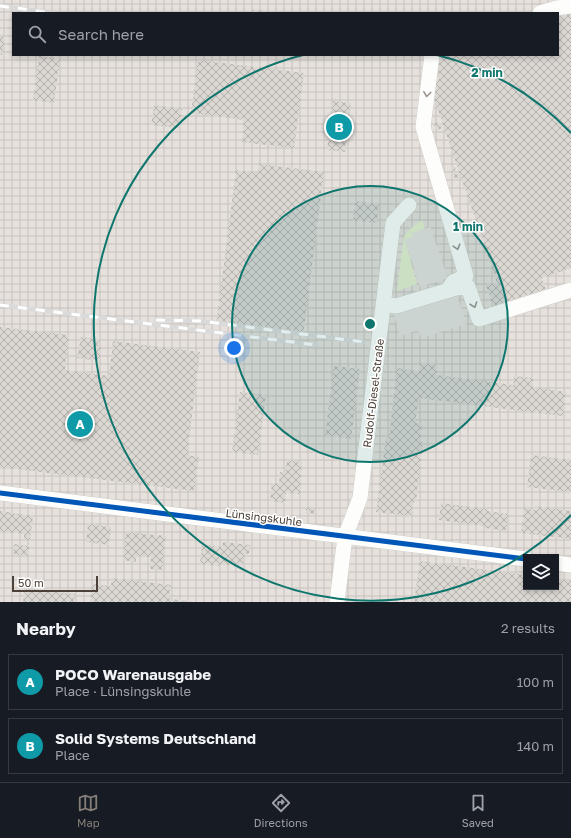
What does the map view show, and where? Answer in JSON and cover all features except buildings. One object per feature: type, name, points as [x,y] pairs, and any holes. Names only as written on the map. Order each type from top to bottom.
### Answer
[{"type":"street","points":[[543,12],[571,6]]},
{"type":"street","points":[[432,56],[423,127],[466,276],[453,282],[448,290]]},
{"type":"street","name":"Rudolf-Diesel-Straße","points":[[337,602],[345,537],[360,498],[393,223],[409,205]]},
{"type":"street","points":[[384,304],[396,306],[448,290],[468,287],[479,319],[571,290]]},
{"type":"street","name":"Lünsingskuhle","points":[[0,493],[523,559]]},
{"type":"street","points":[[559,563],[571,565]]},
{"type":"shaded area","points":[[0,0],[571,0],[571,602],[0,602]]},
{"type":"shaded area","points":[[430,227],[448,278],[420,287],[405,240],[412,237],[412,233]]},
{"type":"shaded area","points":[[456,293],[467,324],[421,338],[418,330],[400,336],[394,314]]},
{"type":"green space","points":[[422,220],[425,229],[412,233],[412,237],[405,240],[417,284],[397,291],[404,236],[411,228]]},
{"type":"railway","points":[[0,6],[45,12]]},
{"type":"railway","points":[[0,305],[316,345]]},
{"type":"railway","points":[[156,320],[201,321],[364,342]]},
{"type":"cycle path","points":[[0,493],[523,559]]},
{"type":"place","name":"Solid Systems Deutschland","points":[[339,127]]},
{"type":"place","name":"POCO Warenausgabe","points":[[80,424]]}]
